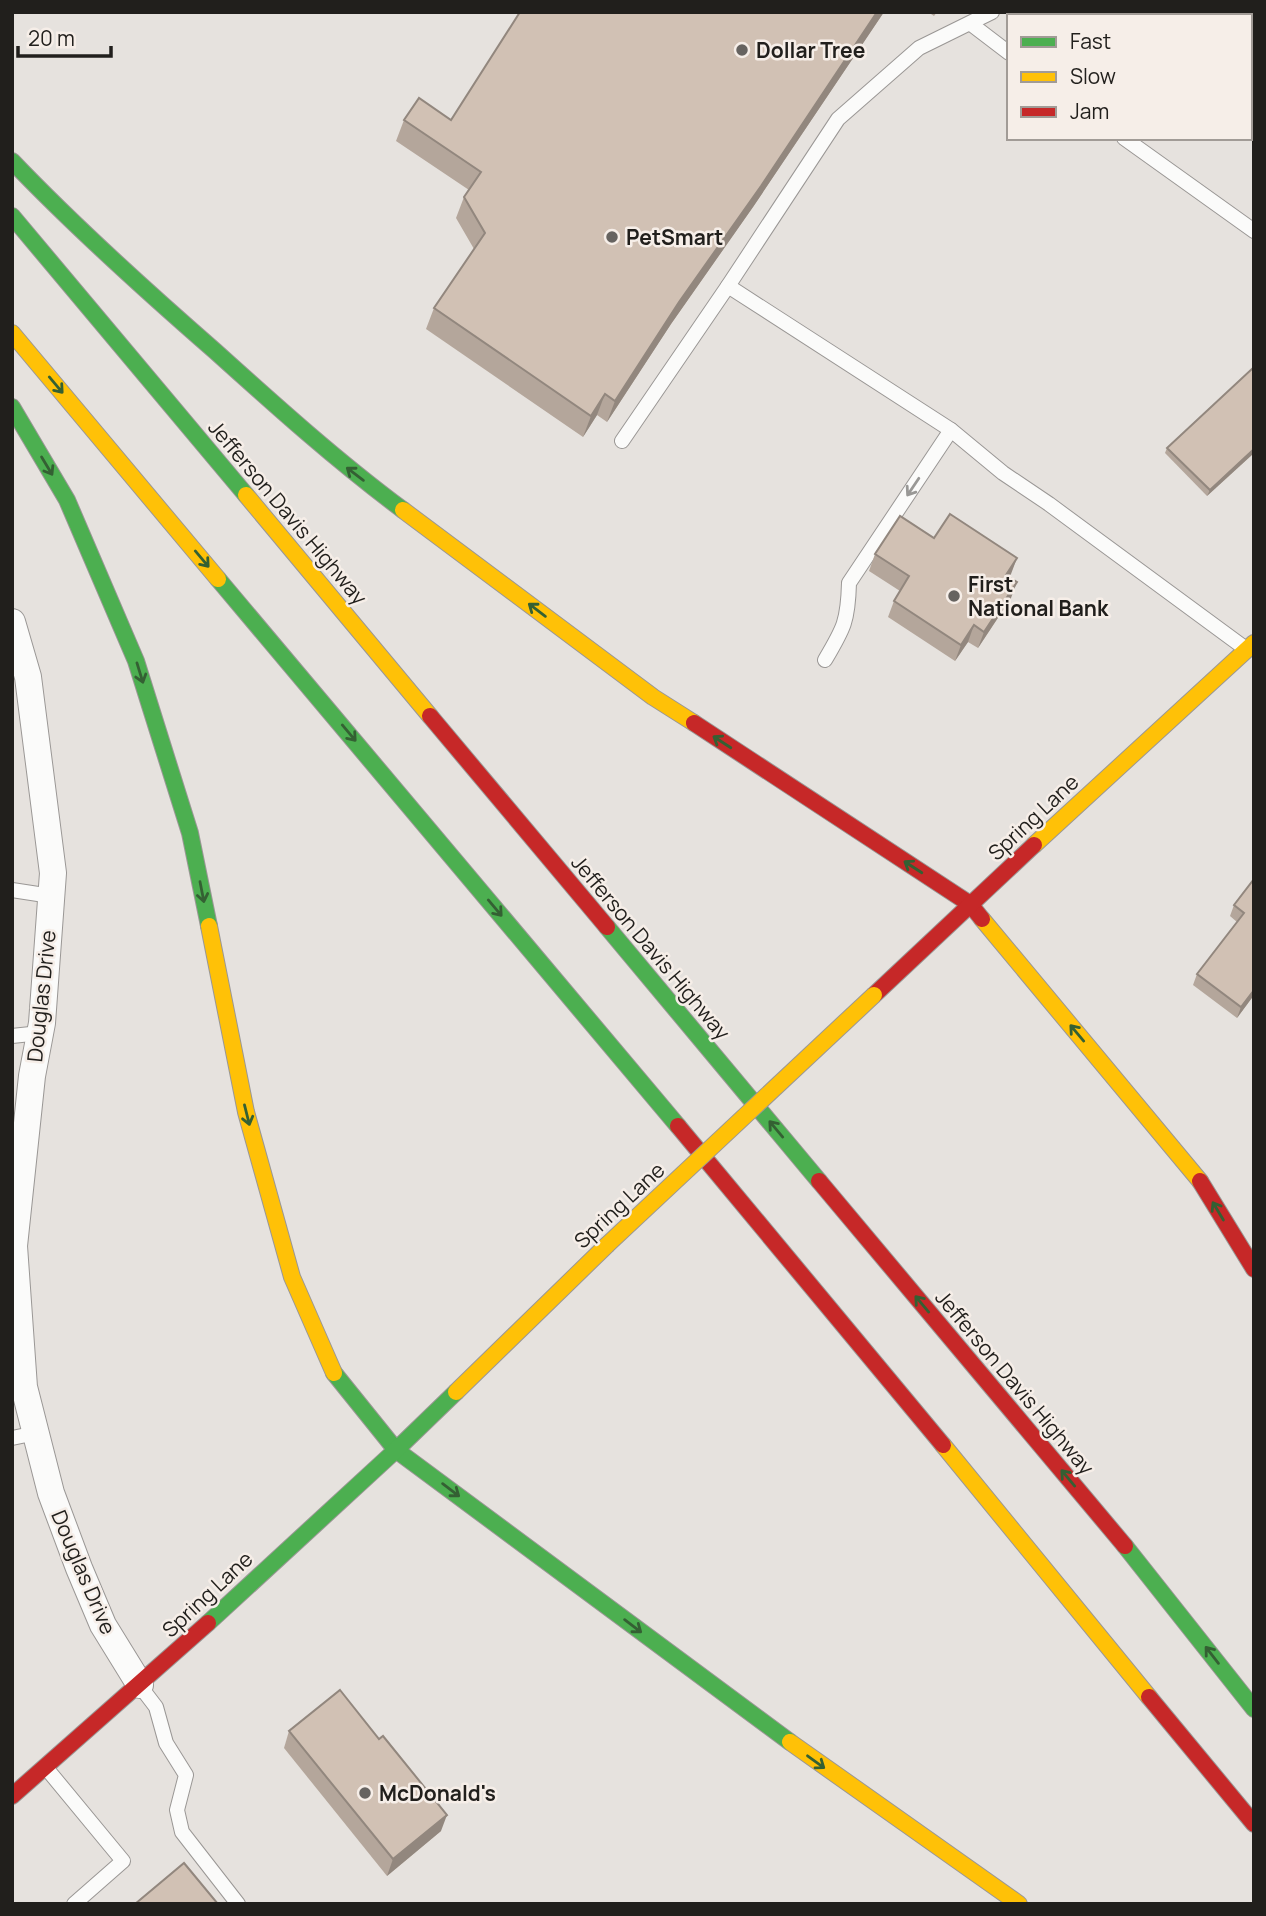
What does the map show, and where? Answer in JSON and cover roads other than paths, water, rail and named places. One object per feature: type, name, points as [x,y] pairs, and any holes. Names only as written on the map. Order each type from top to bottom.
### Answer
[{"type":"main road","points":[[12,161],[51,202],[148,292],[345,467],[653,696],[970,904],[1196,1174],[1254,1269]]},
{"type":"main road","name":"Jefferson Davis Highway","points":[[12,216],[1155,1582],[1254,1709]]},
{"type":"main road","points":[[12,332],[836,1314],[1254,1824]]},
{"type":"main road","points":[[12,407],[67,500],[136,661],[190,833],[246,1112],[292,1277],[335,1375],[396,1450],[818,1763],[1019,1904]]},
{"type":"main road","name":"Spring Lane","points":[[12,1796],[140,1685],[396,1450],[607,1245],[970,904],[1251,650]]},
{"type":"street","name":"Douglas Drive","points":[[12,622],[28,677],[53,873],[40,1033],[32,1076],[14,1246],[24,1387],[24,1436],[51,1493],[103,1625],[140,1685]]},
{"type":"lane","points":[[622,441],[729,286],[838,120],[919,48],[992,12]]},
{"type":"lane","points":[[971,24],[1007,51]]},
{"type":"lane","points":[[1127,140],[1254,231]]},
{"type":"lane","points":[[729,286],[951,430],[1003,473],[1049,503],[1251,650]]},
{"type":"lane","points":[[824,660],[844,629],[849,583],[951,430]]},
{"type":"lane","points":[[12,890],[51,896]]},
{"type":"lane","points":[[12,1036],[40,1033]]},
{"type":"lane","points":[[140,1685],[156,1707],[166,1743],[186,1775],[177,1810],[182,1832],[238,1904]]},
{"type":"lane","points":[[45,1768],[123,1861],[74,1904]]},
{"type":"place","name":"Dollar Tree","points":[[742,50]]},
{"type":"place","name":"PetSmart","points":[[612,237]]},
{"type":"place","name":"First National Bank","points":[[954,596]]},
{"type":"place","name":"McDonald's","points":[[365,1793]]}]
